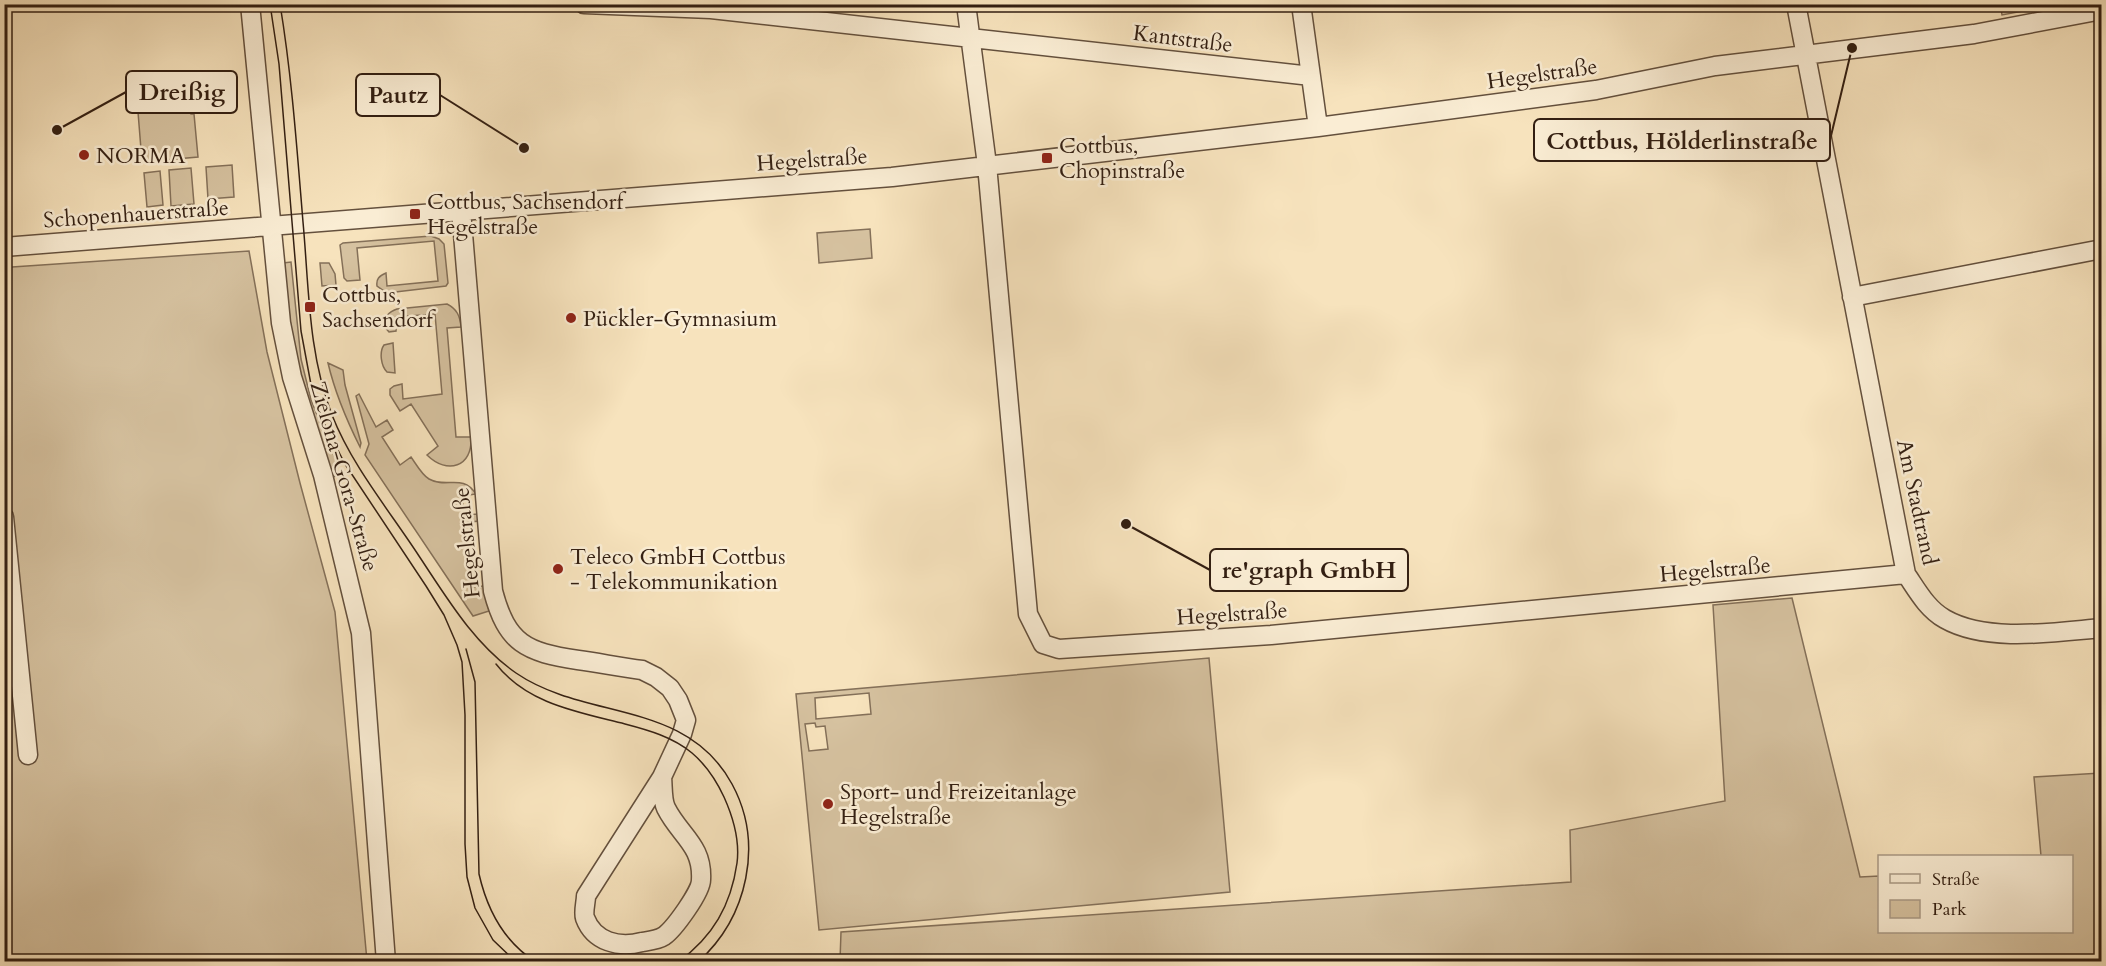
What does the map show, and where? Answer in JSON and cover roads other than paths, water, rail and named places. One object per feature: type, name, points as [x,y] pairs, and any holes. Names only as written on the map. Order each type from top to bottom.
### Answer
[{"type":"street","name":"Zielona-Gora-Straße","points":[[250,4],[281,323],[292,377],[323,475],[361,633],[386,962]]},
{"type":"street","name":"Kantstraße","points":[[584,4],[711,9],[1311,76]]},
{"type":"street","name":"Hegelstraße","points":[[966,4],[987,165],[1028,615],[1043,644],[1059,649],[1271,635],[1906,573]]},
{"type":"street","points":[[1301,4],[1318,127]]},
{"type":"street","name":"Am Stadtrand","points":[[1796,4],[1906,573],[1925,603],[1944,619],[1973,630],[2047,633],[2102,628]]},
{"type":"street","name":"Hegelstraße","points":[[270,226],[892,177],[1318,127],[1596,90],[1715,66],[1974,34],[2102,10]]},
{"type":"street","name":"Hegelstraße","points":[[461,210],[493,591],[499,613],[511,632],[528,648],[545,655],[642,670],[656,677],[670,688],[686,720],[662,777],[586,896],[584,917],[596,936],[614,945],[636,944],[663,936],[693,901],[701,883],[700,862],[692,842],[677,827],[665,806],[662,777]]},
{"type":"street","name":"Schopenhauerstraße","points":[[4,247],[270,226]]},
{"type":"street","points":[[1852,297],[2102,249]]},
{"type":"street","points":[[4,516],[10,638],[28,754]]},
{"type":"tram line","points":[[270,4],[279,64],[301,331],[312,390],[322,419],[345,464],[444,615],[457,645],[462,662],[465,715],[467,877],[475,908],[493,940],[516,962]]},
{"type":"tram line","points":[[280,4],[294,113],[314,344],[324,392],[340,434],[360,470],[451,604],[474,634],[501,661],[516,673],[543,688],[573,699],[662,724],[689,738],[712,757],[732,784],[742,807],[747,830],[746,878],[729,924],[698,962]]},
{"type":"tram line","points":[[466,649],[475,682],[479,874],[482,887],[498,924],[515,945],[536,962]]},
{"type":"tram line","points":[[496,664],[523,689],[554,704],[669,738],[697,757],[718,785],[737,837],[738,854],[734,878],[718,919],[701,942],[678,962]]},
{"type":"place","name":"Cottbus, Hölderlinstraße","points":[[1852,48]]},
{"type":"place","name":"Dreißig","points":[[57,130]]},
{"type":"place","name":"Pautz","points":[[524,148]]},
{"type":"place","name":"NORMA","points":[[84,155]]},
{"type":"place","name":"Cottbus, Chopinstraße","points":[[1047,158]]},
{"type":"place","name":"Cottbus, Sachsendorf Hegelstraße","points":[[415,214]]},
{"type":"place","name":"Cottbus, Sachsendorf","points":[[310,307]]},
{"type":"place","name":"Pückler-Gymnasium","points":[[571,318]]},
{"type":"place","name":"re'graph GmbH","points":[[1126,524]]},
{"type":"place","name":"Teleco GmbH Cottbus - Telekommunikation","points":[[558,569]]},
{"type":"place","name":"Sport- und Freizeitanlage Hegelstraße","points":[[828,804]]}]
